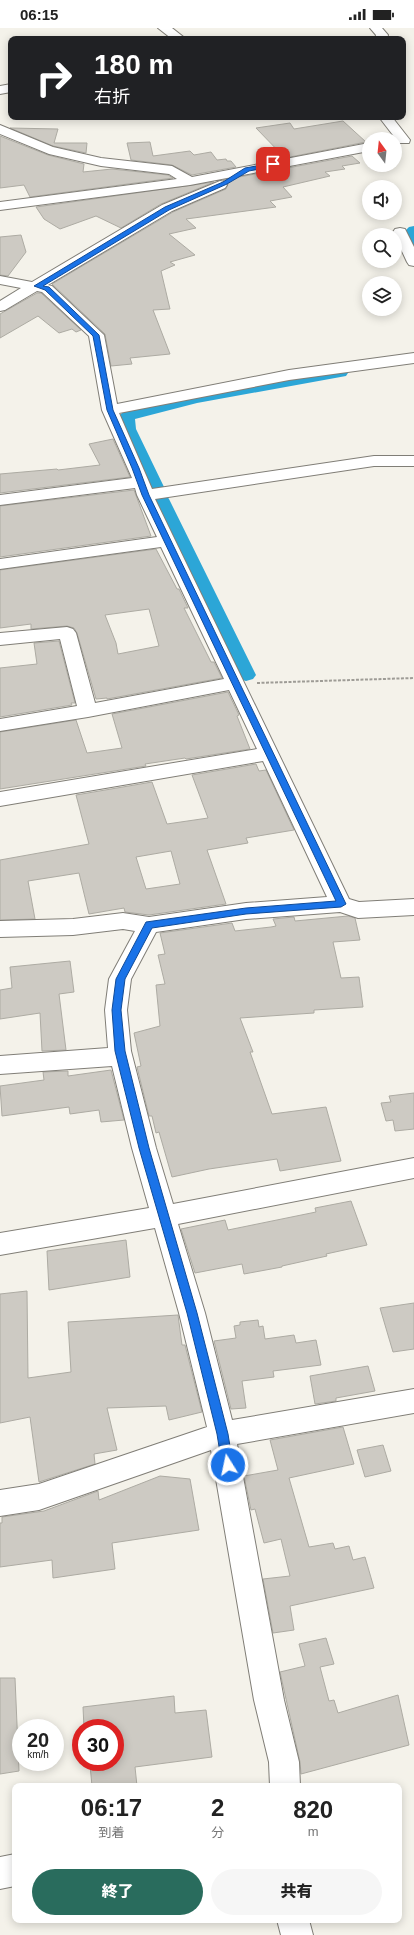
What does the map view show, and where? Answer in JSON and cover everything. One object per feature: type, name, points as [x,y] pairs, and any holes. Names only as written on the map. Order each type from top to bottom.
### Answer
[{"type":"street","points":[[164,28],[176,36]]},
{"type":"street","points":[[376,28],[382,34],[382,36]]},
{"type":"street","points":[[387,120],[404,140]]},
{"type":"street","points":[[0,129],[49,150],[101,162],[172,170],[190,181]]},
{"type":"street","points":[[0,206],[190,181],[362,148]]},
{"type":"street","points":[[0,307],[38,286],[167,208],[225,183],[247,169]]},
{"type":"street","points":[[402,236],[414,262]]},
{"type":"street","points":[[0,280],[38,286],[47,289],[96,335],[110,410],[143,489],[269,753],[350,907]]},
{"type":"street","points":[[110,410],[289,375],[414,358]]},
{"type":"street","points":[[0,500],[143,489],[374,461],[414,461]]},
{"type":"street","points":[[0,564],[167,541]]},
{"type":"street","points":[[0,639],[67,633],[88,711]]},
{"type":"street","points":[[0,725],[88,711],[235,683]]},
{"type":"street","points":[[0,799],[269,753]]},
{"type":"street","points":[[0,929],[73,927],[123,921],[149,925],[246,911],[350,907],[414,907]]},
{"type":"street","points":[[149,925],[120,979],[116,1010],[121,1056],[144,1148],[192,1313],[222,1434],[269,1700],[284,1762],[285,1783]]},
{"type":"street","points":[[0,1065],[121,1056]]},
{"type":"street","points":[[0,1244],[164,1216],[414,1168]]},
{"type":"street","points":[[0,1503],[39,1497],[222,1434],[414,1401]]},
{"type":"street","points":[[0,1873],[12,1871]]},
{"type":"street","points":[[295,1923],[297,1935]]},
{"type":"path","points":[[235,683],[414,678]]},
{"type":"building","points":[[343,121],[362,138],[362,143],[285,158],[256,128],[290,123],[294,129]]},
{"type":"building","points":[[10,128],[58,129],[54,143],[87,143],[86,153],[53,146]]},
{"type":"building","points":[[0,136],[48,155],[84,164],[83,172],[112,169],[168,175],[173,178],[30,197],[24,185],[0,188]]},
{"type":"building","points":[[150,142],[153,156],[190,151],[194,155],[211,152],[217,160],[226,159],[227,161],[231,161],[236,167],[192,175],[172,165],[131,160],[127,143]]},
{"type":"building","points":[[352,156],[360,163],[342,166],[345,169],[325,172],[330,176],[283,187],[292,197],[270,201],[276,207],[186,219],[196,228],[169,234],[195,255],[170,262],[175,265],[161,271],[170,309],[153,310],[170,354],[130,358],[132,364],[111,366],[105,334],[52,284],[173,212],[226,189],[228,184],[223,180]]},
{"type":"building","points":[[214,182],[161,204],[121,228],[96,216],[60,229],[44,219],[36,207]]},
{"type":"building","points":[[21,235],[26,252],[8,276],[0,275],[0,237]]},
{"type":"building","points":[[37,293],[41,293],[81,330],[76,332],[72,329],[59,333],[38,316],[0,338],[0,314]]},
{"type":"building","points":[[113,439],[130,477],[0,493],[0,474],[58,470],[100,465],[89,444]]},
{"type":"building","points":[[134,490],[151,536],[0,557],[0,506]]},
{"type":"building","points":[[156,549],[177,589],[179,589],[188,608],[184,608],[211,662],[214,662],[222,678],[107,699],[96,699],[77,633],[74,628],[67,626],[31,629],[31,624],[0,628],[0,570]],"holes":[[[149,609],[159,646],[118,654],[116,643],[105,615]]]},
{"type":"building","points":[[59,641],[75,703],[71,703],[72,705],[0,717],[0,668],[37,664],[34,643]]},
{"type":"building","points":[[228,692],[239,715],[237,716],[250,749],[145,764],[146,766],[0,789],[0,732],[76,720],[87,753],[122,748],[112,714]]},
{"type":"building","points":[[256,764],[259,771],[266,770],[294,830],[246,838],[248,843],[207,850],[226,904],[149,915],[125,912],[124,908],[89,914],[79,873],[28,881],[35,919],[0,920],[0,860],[89,844],[76,795],[152,782],[167,824],[208,818],[192,775]],"holes":[[[171,851],[180,884],[146,889],[136,857]]]},
{"type":"building","points":[[348,916],[355,918],[360,940],[333,942],[341,978],[359,977],[363,1007],[314,1010],[314,1013],[240,1018],[253,1052],[250,1052],[272,1114],[326,1107],[341,1161],[280,1171],[277,1159],[209,1169],[172,1177],[159,1132],[156,1133],[152,1116],[149,1116],[137,1067],[141,1066],[134,1033],[160,1026],[156,985],[165,984],[158,955],[165,954],[160,933],[232,923],[235,931],[276,926],[273,919],[294,917],[295,921]]},
{"type":"building","points":[[70,961],[74,992],[59,994],[66,1050],[42,1051],[40,1013],[0,1019],[0,990],[12,988],[10,967]]},
{"type":"building","points":[[111,1070],[124,1120],[101,1122],[99,1110],[70,1114],[69,1107],[2,1116],[0,1086],[44,1080],[43,1072],[68,1071],[68,1076]]},
{"type":"building","points":[[414,1093],[414,1129],[395,1131],[393,1120],[386,1121],[381,1103],[391,1102],[389,1096]]},
{"type":"building","points":[[351,1201],[367,1245],[326,1254],[327,1256],[282,1267],[244,1274],[242,1264],[195,1273],[181,1229],[225,1220],[228,1230],[316,1212],[315,1208]]},
{"type":"building","points":[[126,1240],[130,1277],[49,1290],[47,1251]]},
{"type":"building","points":[[27,1291],[28,1378],[71,1372],[68,1322],[178,1315],[182,1345],[185,1345],[202,1412],[169,1420],[166,1406],[107,1408],[117,1450],[94,1454],[95,1464],[39,1482],[30,1417],[0,1423],[0,1294]]},
{"type":"building","points":[[414,1303],[414,1349],[393,1352],[380,1308]]},
{"type":"building","points":[[258,1320],[259,1327],[263,1326],[265,1339],[294,1335],[296,1343],[316,1340],[321,1365],[273,1371],[274,1377],[242,1381],[246,1408],[231,1409],[214,1341],[236,1338],[234,1326],[240,1325],[240,1322]]},
{"type":"building","points":[[368,1366],[375,1391],[336,1398],[336,1401],[315,1404],[310,1376]]},
{"type":"building","points":[[343,1427],[354,1464],[289,1478],[309,1547],[333,1543],[335,1549],[349,1546],[353,1560],[365,1557],[374,1588],[290,1606],[294,1630],[273,1633],[263,1579],[290,1576],[281,1539],[264,1543],[255,1509],[251,1510],[244,1476],[278,1470],[270,1440]]},
{"type":"building","points":[[383,1445],[391,1471],[365,1477],[357,1450]]},
{"type":"building","points":[[160,1476],[190,1479],[199,1530],[112,1543],[115,1569],[53,1578],[52,1560],[0,1567],[0,1523],[2,1523],[2,1517],[44,1511],[98,1491],[99,1500]]},
{"type":"building","points":[[326,1638],[334,1664],[320,1667],[329,1701],[334,1700],[338,1713],[398,1695],[409,1745],[301,1774],[300,1762],[280,1672],[305,1666],[299,1644]]},
{"type":"building","points":[[0,1678],[15,1678],[17,1719],[12,1719],[12,1771],[19,1771],[0,1774]]},
{"type":"building","points":[[174,1696],[175,1713],[206,1710],[212,1757],[135,1767],[137,1783],[92,1783],[91,1771],[124,1771],[124,1719],[84,1719],[83,1707]]},
{"type":"waterway","points":[[414,230],[408,235],[414,247]]},
{"type":"waterway","points":[[156,489],[128,429],[126,417],[132,413],[197,398],[340,373]]},
{"type":"waterway","points":[[160,499],[246,675]]},
{"type":"route","points":[[228,1465],[222,1434],[192,1313],[144,1148],[120,1051],[116,1010],[120,979],[149,925],[246,911],[341,904],[145,495],[142,482],[110,410],[96,335],[47,289],[38,286],[167,208],[225,183],[247,169],[273,164]]}]
